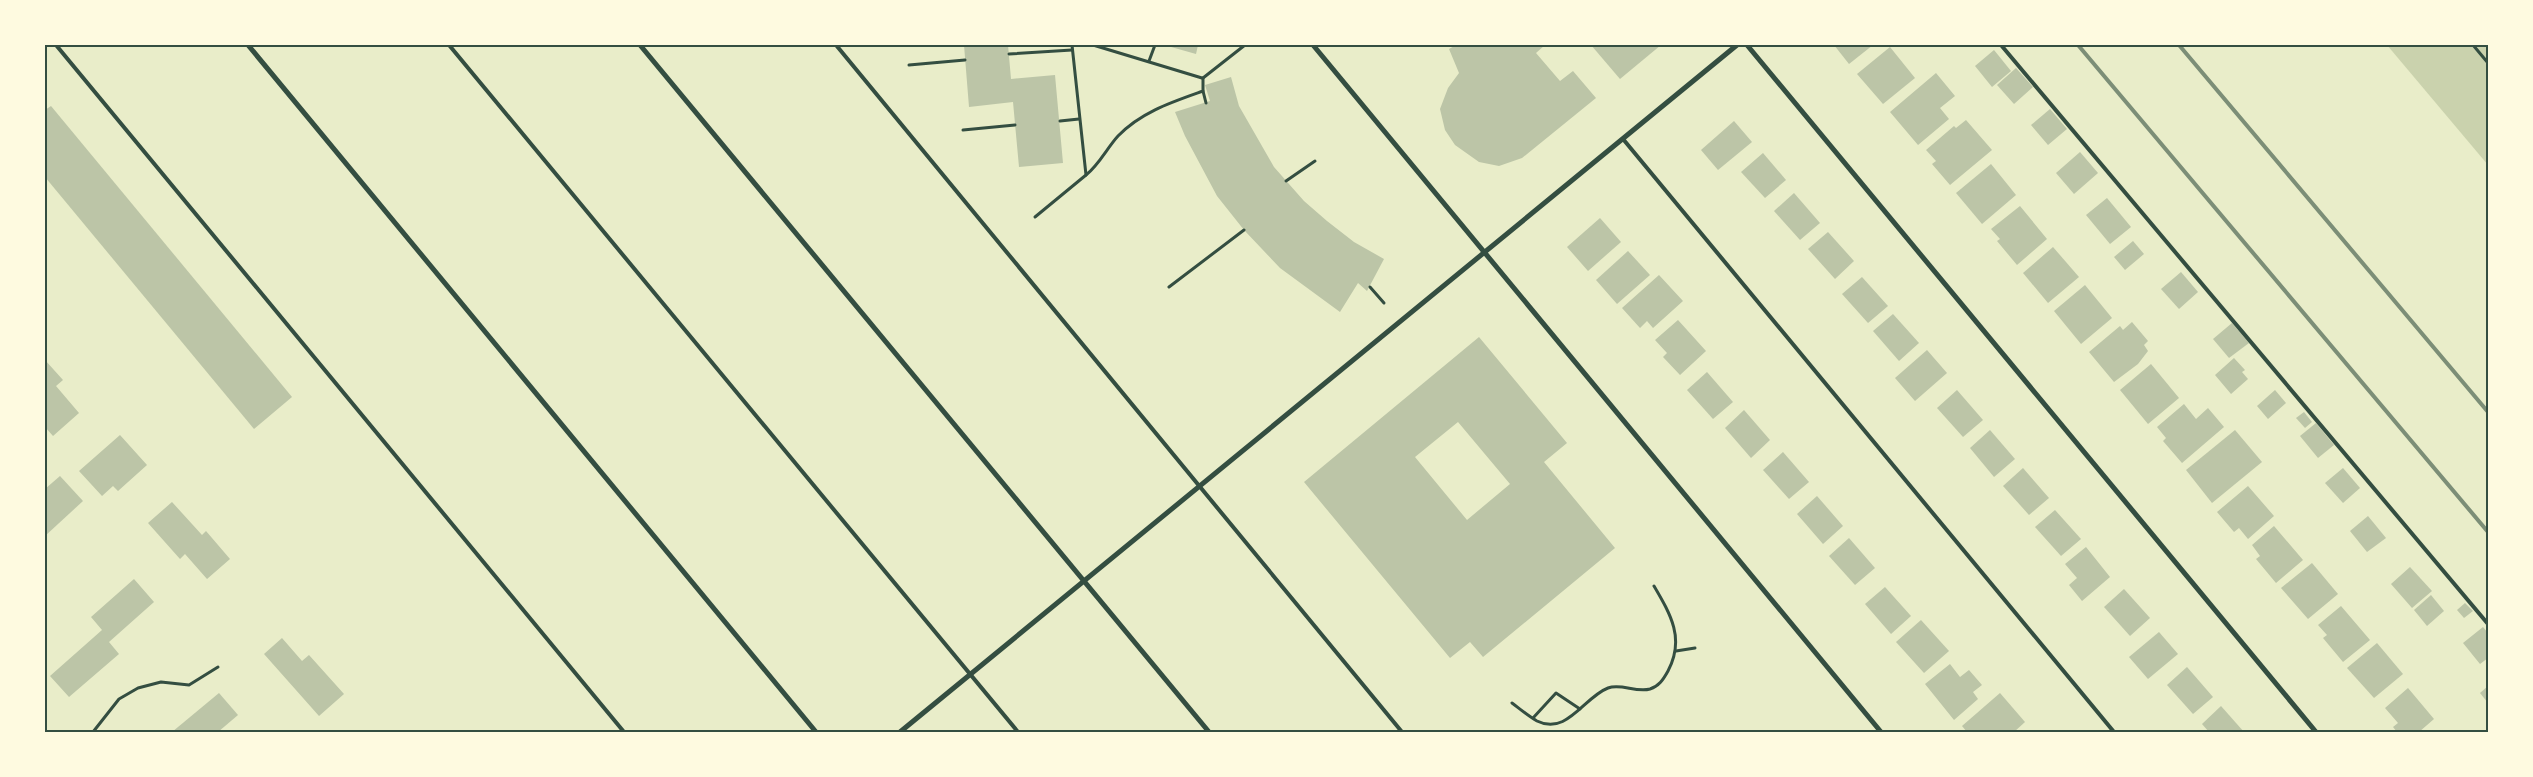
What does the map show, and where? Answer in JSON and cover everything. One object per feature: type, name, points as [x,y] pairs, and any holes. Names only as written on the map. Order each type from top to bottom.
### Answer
[{"type":"street","points":[[248,45],[816,732]]},
{"type":"street","points":[[640,45],[1209,732]]},
{"type":"street","points":[[1313,45],[1881,732]]},
{"type":"street","points":[[900,732],[1085,582],[1736,45]]},
{"type":"street","points":[[1747,45],[2316,732]]},
{"type":"lane","points":[[56,45],[624,732]]},
{"type":"lane","points":[[449,45],[1018,732]]},
{"type":"lane","points":[[836,45],[1402,732]]},
{"type":"lane","points":[[2002,45],[2488,624]]},
{"type":"lane","points":[[1623,139],[2114,732]]},
{"type":"path","points":[[1093,45],[1202,78]]},
{"type":"path","points":[[1149,61],[1154,45]]},
{"type":"path","points":[[1202,78],[1245,45]]},
{"type":"path","points":[[2473,45],[2488,63]]},
{"type":"path","points":[[1009,54],[1072,47],[1086,175]]},
{"type":"path","points":[[909,65],[965,60]]},
{"type":"path","points":[[1202,78],[1206,103]]},
{"type":"path","points":[[1035,217],[1093,169],[1103,152],[1120,134],[1141,117],[1168,103],[1203,91]]},
{"type":"path","points":[[1060,121],[1079,119]]},
{"type":"path","points":[[963,130],[1015,125]]},
{"type":"path","points":[[1286,181],[1315,161]]},
{"type":"path","points":[[1168,287],[1244,230]]},
{"type":"path","points":[[1370,287],[1384,303]]},
{"type":"path","points":[[1512,703],[1538,722],[1554,724],[1567,721],[1598,692],[1611,687],[1647,690],[1658,686],[1664,678],[1676,651],[1677,641],[1668,610],[1654,586]]},
{"type":"path","points":[[1676,651],[1695,648]]},
{"type":"path","points":[[93,732],[119,699],[138,688],[161,682],[189,685],[218,667]]},
{"type":"path","points":[[1533,718],[1556,693],[1580,709]]},
{"type":"green space","points":[[2387,45],[2488,45],[2488,165]]},
{"type":"building","points":[[964,45],[1008,45],[1011,79],[1055,75],[1063,163],[1019,167],[1013,102],[969,107]]},
{"type":"building","points":[[1164,45],[1198,45],[1196,54]]},
{"type":"building","points":[[1456,45],[1545,45],[1536,53],[1560,81],[1573,71],[1596,98],[1522,158],[1499,166],[1479,162],[1455,145],[1445,130],[1440,109],[1448,88],[1459,73],[1449,49]]},
{"type":"building","points":[[1591,45],[1661,45],[1620,79]]},
{"type":"building","points":[[1834,45],[1873,45],[1849,64]]},
{"type":"building","points":[[1890,47],[1915,78],[1883,104],[1857,74]]},
{"type":"building","points":[[1994,50],[2011,71],[1992,87],[1975,66]]},
{"type":"building","points":[[2016,68],[2033,87],[2014,104],[1997,85]]},
{"type":"building","points":[[1936,73],[1955,96],[1940,108],[1949,119],[1918,145],[1890,112]]},
{"type":"building","points":[[1231,77],[1239,106],[1274,167],[1304,201],[1327,221],[1354,242],[1384,259],[1367,291],[1358,283],[1340,312],[1280,268],[1244,230],[1217,196],[1185,136],[1175,112],[1210,101],[1205,85]]},
{"type":"building","points":[[51,106],[292,397],[254,429],[45,177],[45,110]]},
{"type":"building","points":[[2050,109],[2067,129],[2048,145],[2031,125]]},
{"type":"building","points":[[1966,120],[1992,150],[1950,185],[1932,164],[1936,161],[1926,150],[1954,126],[1956,128]]},
{"type":"building","points":[[1734,121],[1752,142],[1718,170],[1701,150]]},
{"type":"building","points":[[2080,152],[2098,173],[2074,194],[2056,173]]},
{"type":"building","points":[[1763,153],[1786,180],[1765,198],[1741,172]]},
{"type":"building","points":[[1991,164],[2016,195],[1982,224],[1956,193]]},
{"type":"building","points":[[1794,193],[1820,223],[1800,240],[1774,211]]},
{"type":"building","points":[[2107,198],[2131,227],[2110,244],[2086,215]]},
{"type":"building","points":[[2020,206],[2047,239],[2017,265],[1997,241],[2000,239],[1991,229]]},
{"type":"building","points":[[1600,218],[1621,242],[1588,271],[1567,247]]},
{"type":"building","points":[[1828,232],[1854,261],[1835,279],[1808,249]]},
{"type":"building","points":[[2133,241],[2144,254],[2125,270],[2114,257]]},
{"type":"building","points":[[2053,247],[2079,277],[2048,303],[2023,273]]},
{"type":"building","points":[[1628,251],[1650,275],[1617,304],[1596,280]]},
{"type":"building","points":[[2181,272],[2198,292],[2179,309],[2161,289]]},
{"type":"building","points":[[1659,275],[1683,301],[1653,328],[1647,321],[1640,328],[1622,308]]},
{"type":"building","points":[[1862,277],[1888,306],[1868,323],[1842,294]]},
{"type":"building","points":[[2085,285],[2112,318],[2081,344],[2054,311]]},
{"type":"building","points":[[1893,314],[1919,343],[1899,361],[1873,331]]},
{"type":"building","points":[[1678,320],[1706,351],[1680,375],[1663,357],[1667,353],[1655,340]]},
{"type":"building","points":[[2132,322],[2148,341],[2144,345],[2148,351],[2138,364],[2114,382],[2089,352],[2120,326],[2123,330]]},
{"type":"building","points":[[2232,323],[2249,343],[2229,358],[2213,339]]},
{"type":"building","points":[[1479,337],[1567,443],[1544,462],[1615,548],[1483,657],[1470,642],[1450,658],[1304,482]],"holes":[[[1458,422],[1510,484],[1467,520],[1415,457]]]},
{"type":"building","points":[[1927,350],[1947,373],[1915,401],[1895,378]]},
{"type":"building","points":[[2234,358],[2245,370],[2242,372],[2248,379],[2231,394],[2215,375]]},
{"type":"building","points":[[45,360],[63,380],[56,386],[79,413],[53,436],[45,427]]},
{"type":"building","points":[[2151,364],[2179,398],[2148,424],[2120,390]]},
{"type":"building","points":[[1707,372],[1733,402],[1713,419],[1687,390]]},
{"type":"building","points":[[1957,390],[1983,420],[1963,437],[1937,408]]},
{"type":"building","points":[[2275,390],[2286,403],[2268,419],[2257,406]]},
{"type":"building","points":[[2184,404],[2196,419],[2208,408],[2224,427],[2182,463],[2163,441],[2166,438],[2157,427]]},
{"type":"building","points":[[1744,410],[1770,440],[1751,458],[1725,428]]},
{"type":"building","points":[[2304,412],[2312,422],[2305,428],[2296,418]]},
{"type":"building","points":[[2316,423],[2334,445],[2318,458],[2300,436]]},
{"type":"building","points":[[1990,430],[2015,459],[1994,477],[1970,448]]},
{"type":"building","points":[[2235,430],[2262,462],[2212,503],[2186,470]]},
{"type":"building","points":[[120,435],[147,465],[118,491],[113,486],[102,496],[79,471]]},
{"type":"building","points":[[1783,452],[1809,482],[1789,499],[1763,470]]},
{"type":"building","points":[[2023,468],[2049,498],[2029,515],[2003,486]]},
{"type":"building","points":[[2343,468],[2360,488],[2343,503],[2325,483]]},
{"type":"building","points":[[60,476],[83,501],[45,536],[45,489]]},
{"type":"building","points":[[2248,486],[2274,516],[2248,539],[2239,528],[2234,532],[2217,512]]},
{"type":"building","points":[[1817,496],[1843,526],[1823,544],[1797,514]]},
{"type":"building","points":[[172,502],[202,535],[206,531],[230,559],[207,579],[185,554],[180,559],[148,523]]},
{"type":"building","points":[[2055,510],[2081,539],[2061,556],[2035,527]]},
{"type":"building","points":[[2368,516],[2386,538],[2367,552],[2350,531]]},
{"type":"building","points":[[2274,526],[2303,560],[2276,583],[2256,559],[2260,556],[2252,545]]},
{"type":"building","points":[[1849,538],[1875,568],[1855,585],[1829,556]]},
{"type":"building","points":[[2086,547],[2110,577],[2082,601],[2069,585],[2077,578],[2065,564]]},
{"type":"building","points":[[2312,563],[2338,594],[2308,619],[2281,588]]},
{"type":"building","points":[[2410,567],[2432,591],[2412,608],[2391,584]]},
{"type":"building","points":[[134,579],[154,602],[109,642],[119,654],[69,697],[50,676],[102,630],[91,617]]},
{"type":"building","points":[[1885,587],[1911,616],[1891,634],[1865,604]]},
{"type":"building","points":[[2124,589],[2150,618],[2130,636],[2104,607]]},
{"type":"building","points":[[2431,595],[2444,611],[2427,626],[2414,610]]},
{"type":"building","points":[[2465,603],[2473,611],[2464,618],[2457,610]]},
{"type":"building","points":[[2341,606],[2370,640],[2343,662],[2323,638],[2327,635],[2318,625]]},
{"type":"building","points":[[1921,620],[1949,651],[1924,673],[1896,642]]},
{"type":"building","points":[[2483,627],[2488,633],[2488,658],[2480,664],[2463,643]]},
{"type":"building","points":[[2159,632],[2178,654],[2148,679],[2129,657]]},
{"type":"building","points":[[282,638],[302,661],[309,655],[344,694],[319,716],[264,654]]},
{"type":"building","points":[[2377,643],[2403,674],[2374,698],[2347,668]]},
{"type":"building","points":[[1950,664],[1960,677],[1969,670],[1982,685],[1973,692],[1978,699],[1954,720],[1925,684]]},
{"type":"building","points":[[2187,667],[2213,697],[2193,714],[2167,685]]},
{"type":"building","points":[[2488,686],[2488,703],[2480,693]]},
{"type":"building","points":[[2408,688],[2434,719],[2419,732],[2397,732],[2393,727],[2398,723],[2385,708]]},
{"type":"building","points":[[219,693],[238,715],[218,732],[172,732]]},
{"type":"building","points":[[2000,693],[2025,722],[2014,732],[1967,732],[1962,726]]},
{"type":"building","points":[[2221,706],[2244,732],[2209,732],[2202,724]]},
{"type":"railway","points":[[2078,45],[2488,532]]},
{"type":"railway","points":[[2179,45],[2488,412]]}]
